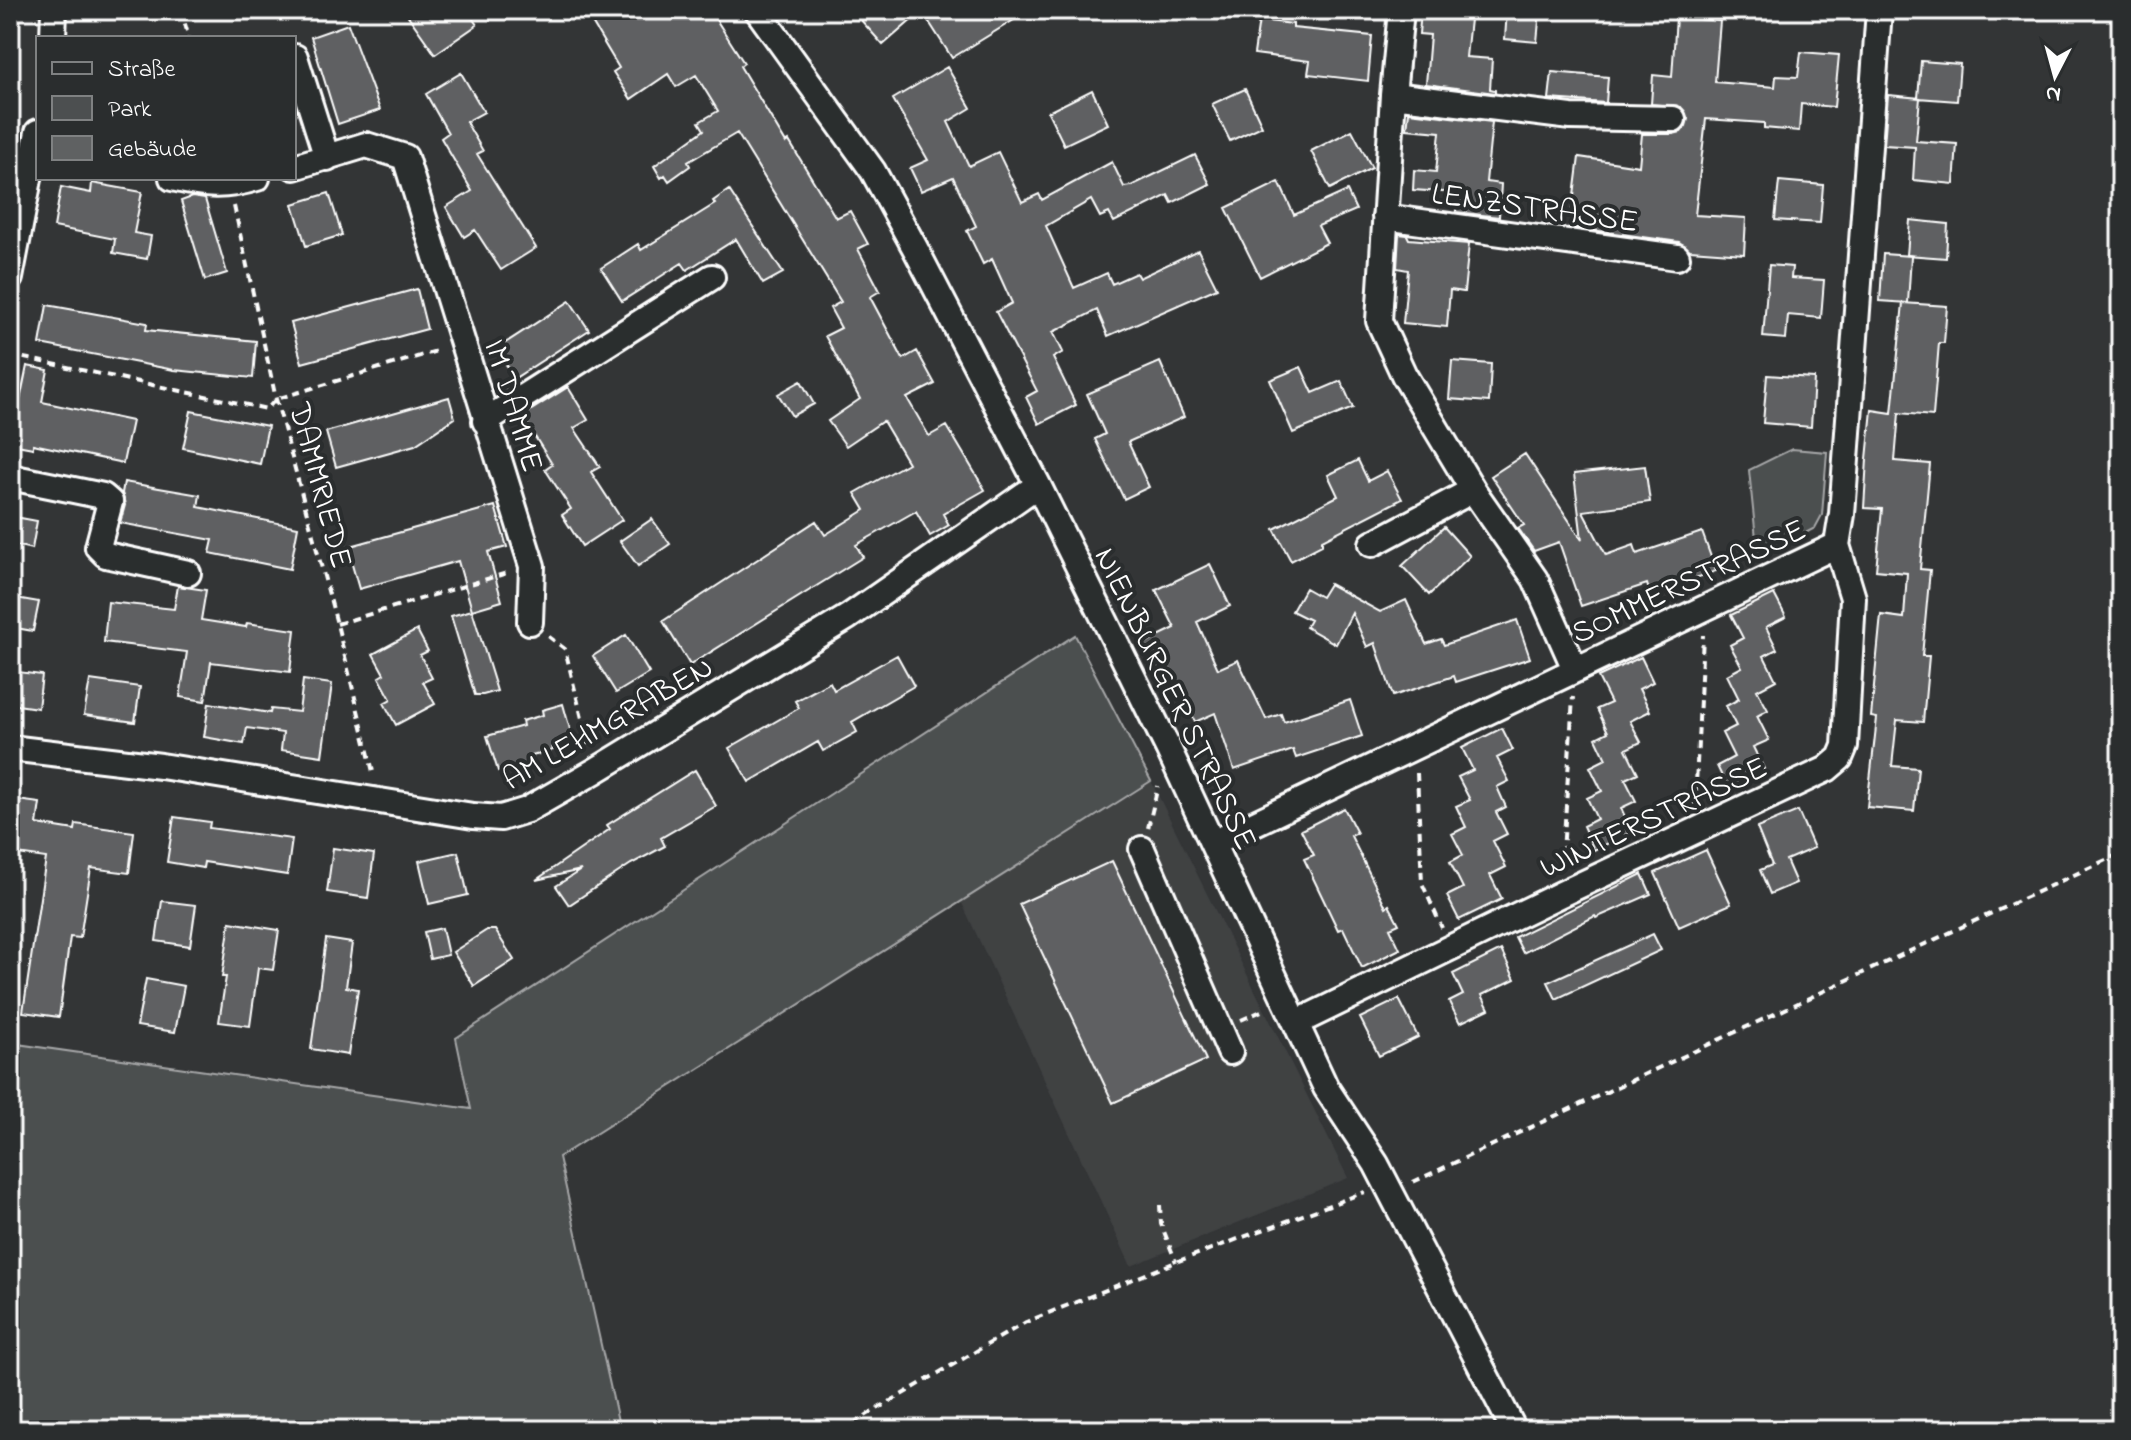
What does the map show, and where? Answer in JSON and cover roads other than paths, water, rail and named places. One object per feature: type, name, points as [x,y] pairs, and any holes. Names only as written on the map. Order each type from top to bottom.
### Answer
[{"type":"street","points":[[53,36],[54,10]]},
{"type":"street","name":"NIENBURGER STRASSE","points":[[757,10],[873,171],[1038,485],[1168,748],[1326,1088],[1387,1184],[1514,1430]]},
{"type":"street","name":"LENZSTRASSE","points":[[1401,10],[1379,321],[1404,375],[1473,490],[1535,579],[1575,669]]},
{"type":"street","name":"SOMMERSTRASSE","points":[[1213,843],[1837,545],[1879,10]]},
{"type":"street","points":[[296,60],[327,158]]},
{"type":"street","points":[[1393,95],[1571,117],[1673,119]]},
{"type":"street","name":"IM DAMME","points":[[296,166],[366,145],[405,157],[532,566],[530,622]]},
{"type":"street","points":[[10,278],[36,147]]},
{"type":"street","points":[[186,180],[230,186],[250,180]]},
{"type":"street","name":"LENZSTRASSE","points":[[1385,217],[1677,257]]},
{"type":"street","points":[[485,421],[712,277]]},
{"type":"street","points":[[10,477],[103,496],[110,502],[98,547],[106,555],[188,573]]},
{"type":"street","name":"AM LEHMGRABEN","points":[[10,748],[161,766],[380,802],[501,818],[527,810],[595,771],[848,617],[1038,485]]},
{"type":"street","points":[[1372,544],[1473,490]]},
{"type":"street","name":"WINTERSTRASSE","points":[[1296,1023],[1827,769],[1840,758],[1845,746],[1853,598],[1837,545]]},
{"type":"street","points":[[1142,849],[1230,1052]]}]
